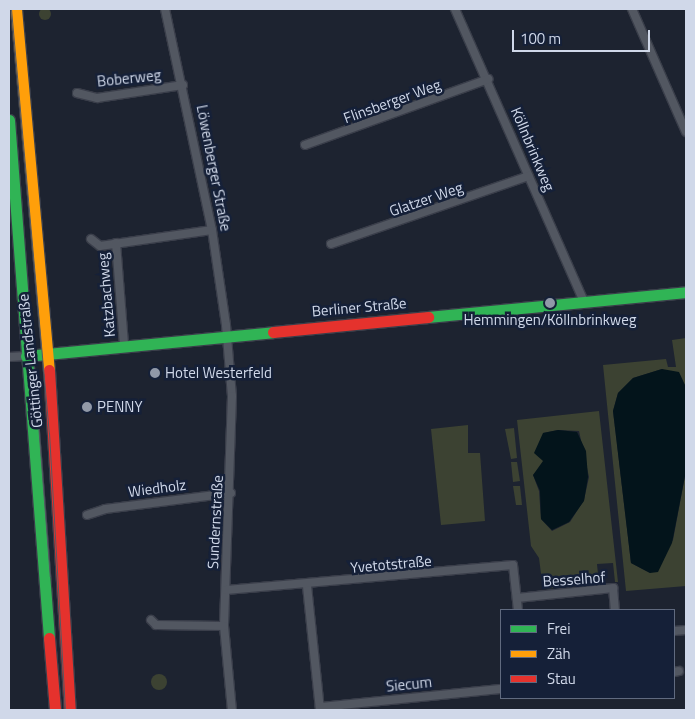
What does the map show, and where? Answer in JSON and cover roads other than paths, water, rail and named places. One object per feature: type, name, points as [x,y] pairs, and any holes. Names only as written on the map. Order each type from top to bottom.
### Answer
[{"type":"street","name":"Göttinger Landstraße","points":[[16,9],[55,710]]},
{"type":"street","name":"Löwenberger Straße","points":[[165,9],[183,85],[212,230],[226,335]]},
{"type":"street","name":"Köllnbrinkweg","points":[[455,9],[488,79],[584,301]]},
{"type":"street","points":[[632,9],[686,132]]},
{"type":"street","name":"Flinsberger Weg","points":[[304,145],[488,79]]},
{"type":"street","name":"Boberweg","points":[[77,92],[97,98],[183,85]]},
{"type":"street","name":"Göttinger Landstraße","points":[[9,120],[36,355],[70,710]]},
{"type":"street","name":"Glatzer Weg","points":[[331,244],[529,176]]},
{"type":"street","name":"Katzbachweg","points":[[91,239],[100,246],[212,230]]},
{"type":"street","name":"Katzbachweg","points":[[116,243],[124,345]]},
{"type":"street","name":"Berliner Straße","points":[[36,355],[226,335],[686,292]]},
{"type":"street","name":"Sundernstraße","points":[[226,335],[232,396],[231,493],[224,626],[232,710]]},
{"type":"street","points":[[9,357],[36,355]]},
{"type":"street","name":"Wiedholz","points":[[88,515],[105,508],[231,493]]},
{"type":"street","name":"Yvetotstraße","points":[[226,590],[307,586],[513,565],[518,609]]},
{"type":"street","name":"Siecum","points":[[307,586],[320,709],[500,689]]},
{"type":"street","name":"Besselhof","points":[[517,598],[613,588],[615,609]]},
{"type":"street","points":[[151,620],[156,625],[224,626]]},
{"type":"tram line","points":[[11,9],[49,433],[65,710]]},
{"type":"tram line","points":[[30,319],[50,576]]},
{"type":"place","name":"Hemmingen/Köllnbrinkweg","points":[[550,303]]},
{"type":"place","name":"Hotel Westerfeld","points":[[155,373]]},
{"type":"place","name":"PENNY","points":[[87,407]]}]
